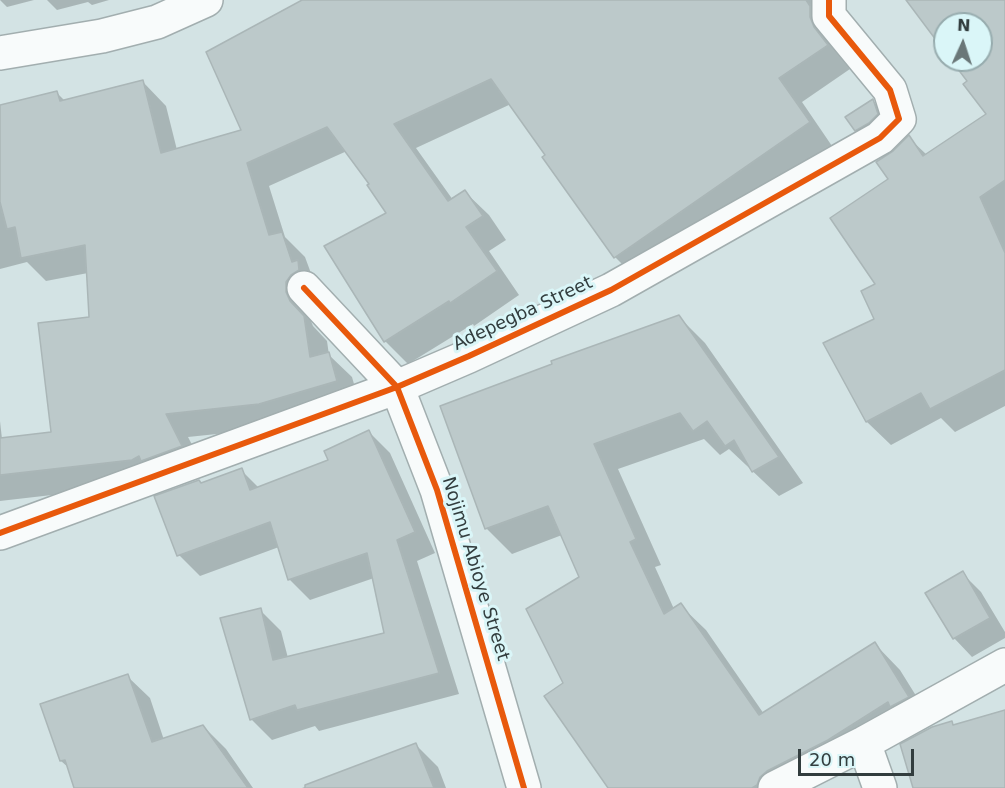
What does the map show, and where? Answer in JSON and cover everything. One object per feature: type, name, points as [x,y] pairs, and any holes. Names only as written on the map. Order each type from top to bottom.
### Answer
[{"type":"street","points":[[0,53],[102,36],[157,22],[206,0]]},
{"type":"street","name":"Adepegba Street","points":[[0,532],[397,387],[611,290],[880,138],[899,119],[890,90],[829,16],[829,0]]},
{"type":"street","name":"Nojimu Abioye Street","points":[[304,288],[397,387],[438,490],[524,788]]},
{"type":"street","points":[[775,788],[864,743],[1005,665]]},
{"type":"street","points":[[864,743],[880,788]]},
{"type":"building","points":[[302,0],[806,0],[810,6],[810,17],[814,27],[828,45],[779,78],[810,122],[614,258],[542,157],[545,155],[491,79],[394,124],[448,201],[465,190],[483,216],[466,227],[497,271],[450,303],[449,301],[384,342],[324,246],[386,213],[367,185],[369,184],[327,127],[247,163],[269,235],[282,232],[292,262],[298,260],[299,270],[286,282],[286,292],[290,301],[304,316],[310,357],[329,352],[337,381],[259,404],[166,414],[182,446],[141,461],[139,456],[132,460],[0,475],[0,438],[51,432],[38,323],[89,317],[85,245],[21,258],[15,227],[7,229],[0,202],[0,105],[57,91],[60,101],[143,80],[161,153],[241,130],[206,52]]},
{"type":"building","points":[[906,0],[1005,0],[1005,180],[980,197],[1005,253],[1005,370],[930,409],[921,393],[866,422],[823,343],[874,319],[861,291],[875,284],[830,218],[888,179],[876,162],[893,151],[909,135],[923,156],[986,114],[963,84],[967,81],[960,72],[993,72],[993,12],[933,12],[933,36]]},
{"type":"building","points":[[873,99],[878,114],[869,123],[855,131],[845,117]]},
{"type":"building","points":[[679,315],[779,457],[752,472],[734,440],[725,446],[707,421],[693,431],[680,413],[594,444],[636,539],[630,542],[664,614],[681,603],[759,715],[875,642],[909,697],[890,707],[888,702],[828,740],[767,771],[752,788],[608,788],[544,696],[563,683],[526,609],[579,577],[548,506],[485,529],[440,406],[552,364],[551,361]]},
{"type":"building","points":[[369,430],[415,532],[397,540],[439,673],[297,710],[295,705],[250,720],[220,618],[261,608],[273,660],[384,633],[367,553],[288,580],[270,522],[177,556],[154,496],[199,480],[201,483],[242,468],[250,490],[328,460],[324,451]]},
{"type":"building","points":[[963,571],[990,618],[953,639],[925,593]]},
{"type":"building","points":[[128,674],[152,742],[203,725],[248,788],[74,788],[65,760],[60,761],[40,704]]},
{"type":"building","points":[[1005,710],[1005,788],[913,788],[900,744],[932,727],[952,721],[953,725]]},
{"type":"building","points":[[416,743],[434,788],[305,788],[305,785]]},
{"type":"cycle path","points":[[0,533],[397,387],[469,356],[611,290],[880,138],[899,119],[890,90],[829,16],[829,0]]},
{"type":"cycle path","points":[[304,288],[397,387],[437,490],[524,788]]}]
